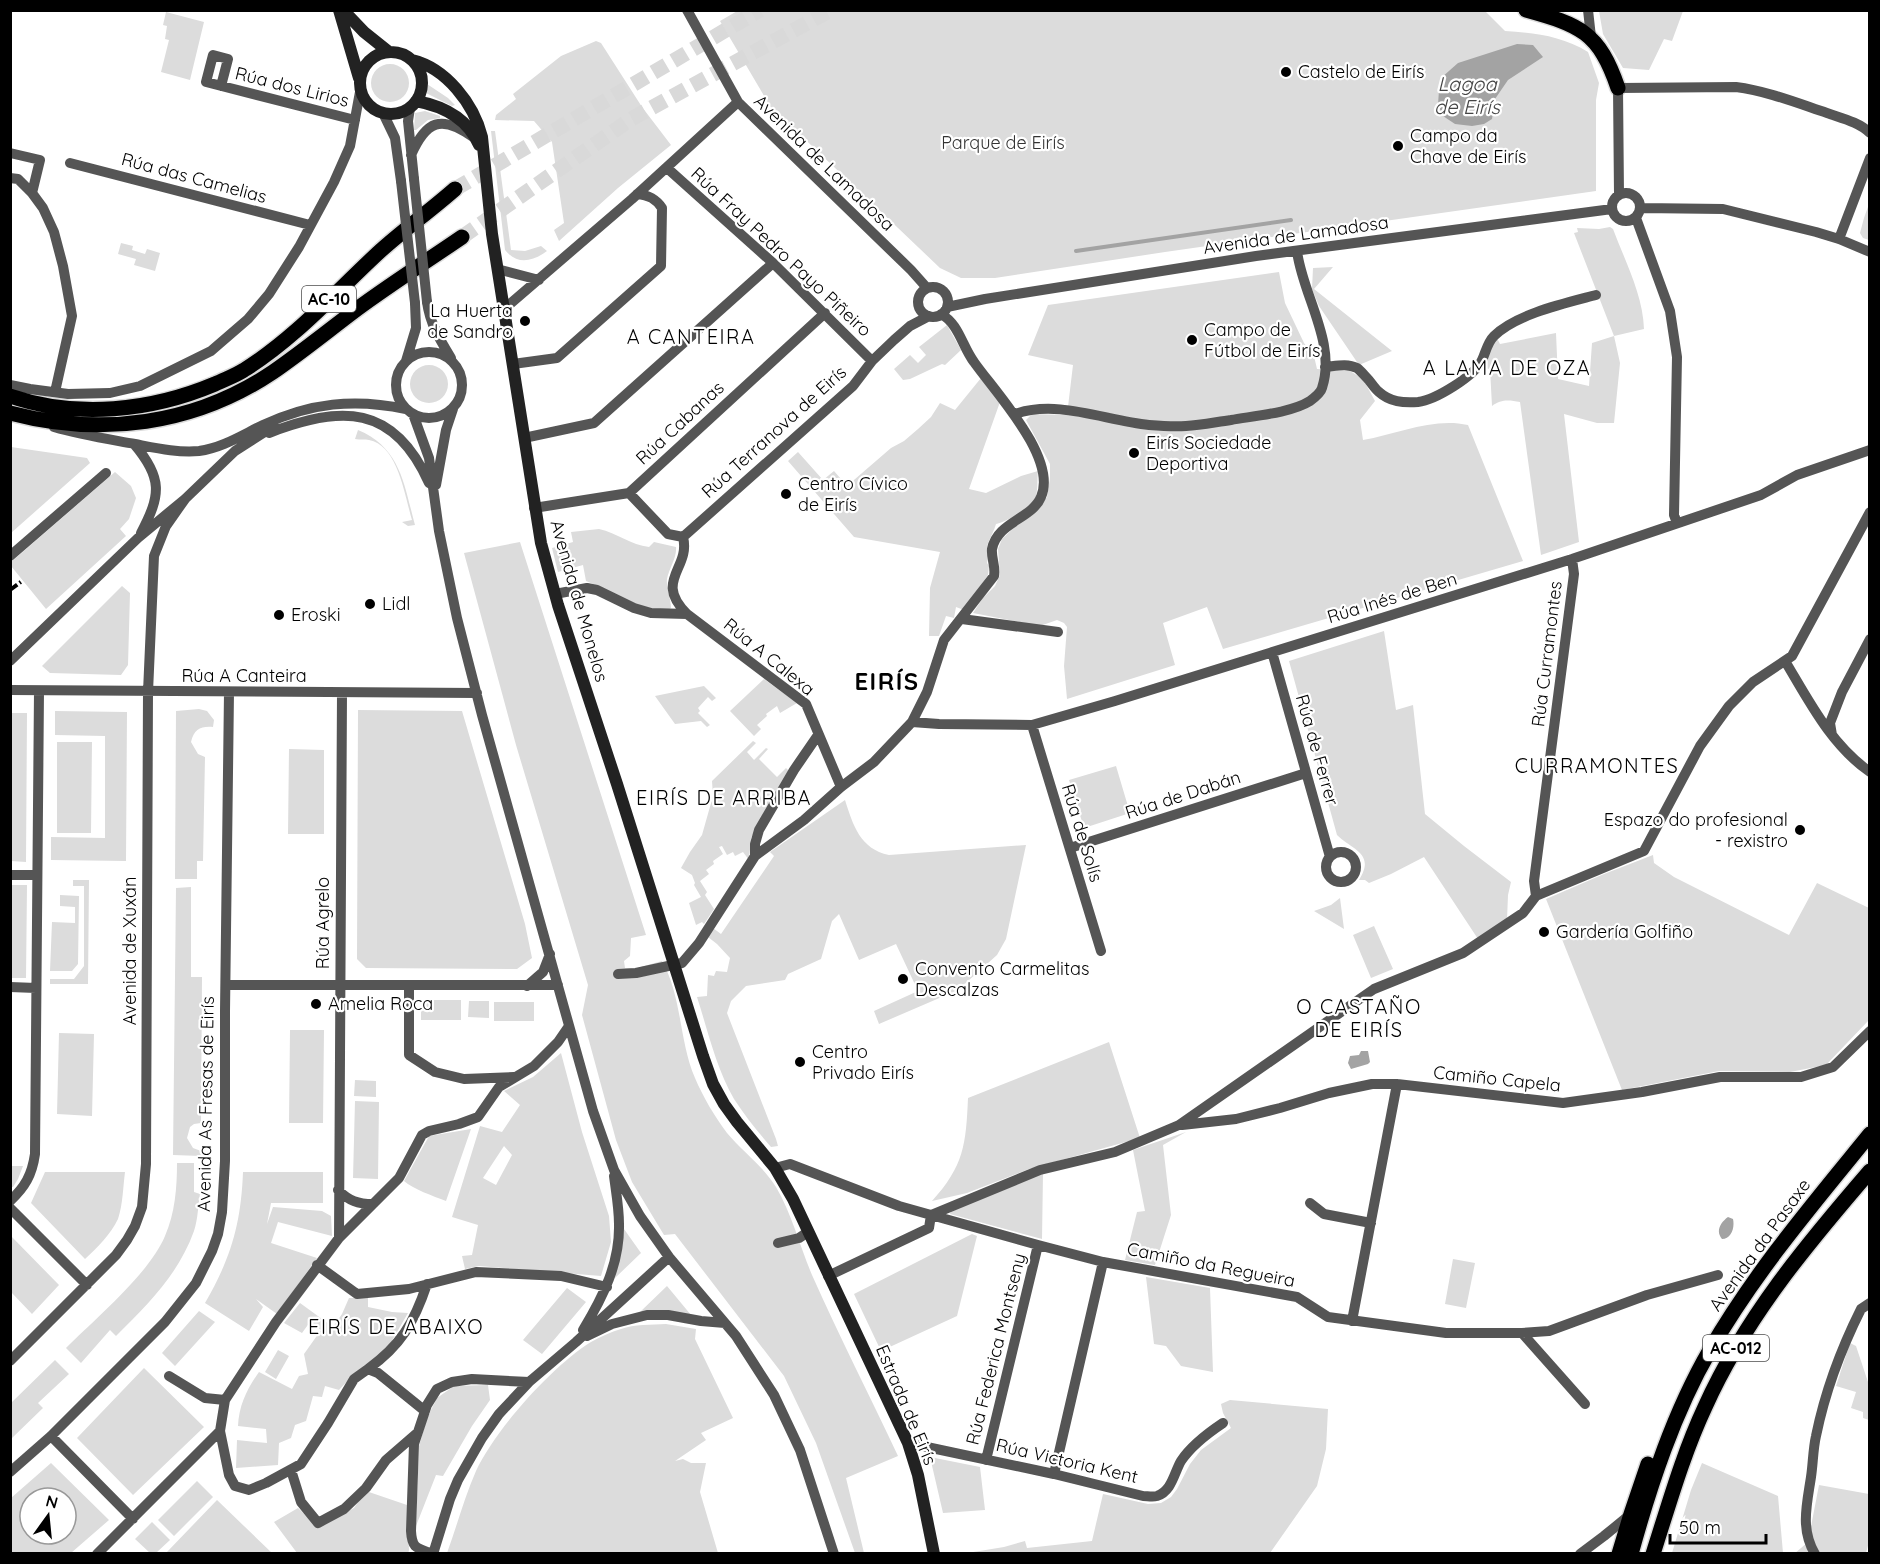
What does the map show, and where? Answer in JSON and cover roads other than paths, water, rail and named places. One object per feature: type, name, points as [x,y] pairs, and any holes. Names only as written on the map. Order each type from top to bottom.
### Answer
[{"type":"main road","points":[[1526,10],[1573,26],[1591,37],[1606,59],[1618,88]]},
{"type":"main road","name":"AC-10","points":[[10,396],[28,402],[72,408],[122,409],[157,403],[193,393],[242,372],[273,350],[380,251],[455,189]]},
{"type":"main road","name":"AC-10","points":[[17,414],[61,423],[127,424],[152,422],[177,416],[225,399],[272,372],[462,237]]},
{"type":"main road","name":"Avenida da Pasaxe","points":[[1631,1554],[1665,1447],[1709,1352],[1740,1300],[1869,1134]]},
{"type":"main road","name":"Avenida da Pasaxe","points":[[1653,1554],[1681,1464],[1704,1408],[1724,1369],[1751,1323],[1798,1256],[1869,1171]]},
{"type":"main road","points":[[1619,1554],[1660,1432],[1704,1341],[1762,1254],[1782,1229],[1804,1215]]},
{"type":"street","points":[[341,10],[389,52]]},
{"type":"street","points":[[10,385],[68,394],[110,393],[140,386],[211,351],[248,319],[268,294],[294,254],[334,182],[346,155],[360,92],[359,78],[341,10]]},
{"type":"street","name":"Avenida de Lamadosa","points":[[687,10],[738,102],[911,270],[924,291]]},
{"type":"street","points":[[1588,10],[1591,37]]},
{"type":"street","points":[[359,78],[362,70],[373,57],[389,52],[405,55],[412,60],[422,80],[422,87],[408,114],[427,302],[434,328],[463,380],[463,390],[446,430],[434,495]]},
{"type":"street","name":"Avenida de Monelos","points":[[412,60],[428,65],[441,74],[462,97],[478,123],[497,269],[541,543],[555,594],[675,964]]},
{"type":"street","name":"Rúa dos Lirios","points":[[221,86],[355,120]]},
{"type":"street","points":[[1619,195],[1618,88],[1736,87],[1749,89],[1786,99],[1857,124],[1869,133]]},
{"type":"street","points":[[360,92],[369,106],[383,113],[401,113],[413,105]]},
{"type":"street","points":[[504,309],[667,168],[738,102]]},
{"type":"street","name":"Avenida de Monelos","points":[[413,105],[427,103],[448,111],[465,125],[477,140],[484,165]]},
{"type":"street","points":[[383,113],[395,138],[415,303],[416,328],[405,361],[399,370],[396,390],[399,400],[409,411],[429,458],[439,531],[457,618],[593,1111],[614,1170],[640,1216],[669,1257],[725,1323],[774,1395],[800,1450],[834,1554]]},
{"type":"street","points":[[411,155],[420,137],[431,126],[451,125],[477,140]]},
{"type":"street","points":[[10,153],[40,160],[32,193]]},
{"type":"street","points":[[1839,239],[1869,158]]},
{"type":"street","name":"Rúa das Camelias","points":[[70,163],[310,225]]},
{"type":"street","name":"Rúa Fray Pedro Payo Piñeiro","points":[[667,168],[773,263],[872,361]]},
{"type":"street","points":[[10,178],[18,179],[32,193],[43,208],[54,231],[72,316],[55,392]]},
{"type":"street","points":[[1677,523],[1674,515],[1677,357],[1670,311],[1638,213],[1638,199],[1634,195],[1625,193],[1614,200],[1613,213],[1620,220],[1629,221],[1638,213],[1723,209],[1839,239],[1869,252]]},
{"type":"street","points":[[513,364],[557,358],[661,266],[662,208],[652,198],[637,194]]},
{"type":"street","name":"Avenida de Lamadosa","points":[[944,310],[985,299],[1297,251],[1612,209]]},
{"type":"street","points":[[1015,414],[1028,410],[1051,408],[1148,425],[1192,426],[1279,412],[1310,401],[1322,390],[1325,367],[1324,347],[1299,266],[1297,251]]},
{"type":"street","points":[[524,438],[594,423],[773,263]]},
{"type":"street","points":[[497,269],[539,280]]},
{"type":"street","points":[[618,974],[636,973],[682,963],[699,943],[755,856],[804,820],[841,787],[874,762],[912,722],[927,692],[944,640],[994,576],[992,549],[995,540],[1041,497],[1044,475],[1042,465],[1015,414],[973,361],[944,310],[946,295],[940,289],[924,291],[919,298],[919,307],[929,316],[944,310]]},
{"type":"street","name":"Avenida de Lamadosa","points":[[946,295],[985,299]]},
{"type":"street","points":[[1325,367],[1344,365],[1357,368],[1379,392],[1393,400],[1401,403],[1419,402],[1433,398],[1463,380],[1482,363],[1487,345],[1493,336],[1503,329],[1539,311],[1596,295]]},
{"type":"street","name":"Rúa Terranova de Eirís","points":[[910,326],[919,307]]},
{"type":"street","name":"Rúa Cabanas","points":[[629,493],[825,313]]},
{"type":"street","name":"Rúa Terranova de Eirís","points":[[683,537],[853,386],[872,361],[910,326],[929,316]]},
{"type":"street","points":[[405,361],[424,352],[445,355],[453,361]]},
{"type":"street","points":[[17,414],[56,428],[93,437],[182,451],[200,451],[230,442],[294,412],[319,406],[370,403],[409,411],[429,418],[446,414],[453,409]]},
{"type":"street","points":[[10,661],[138,538],[185,499],[235,451],[294,412]]},
{"type":"street","points":[[255,438],[322,416],[350,415],[370,419],[389,429],[406,445],[424,473],[434,495]]},
{"type":"street","points":[[134,444],[147,458],[156,483],[153,509],[138,538]]},
{"type":"street","name":"Rúa Inés de Ben","points":[[912,722],[1032,725],[1572,559],[1761,495],[1797,475],[1869,450]]},
{"type":"street","points":[[10,556],[106,472]]},
{"type":"street","points":[[534,508],[629,493],[669,534],[683,537]]},
{"type":"street","name":"Avenida de Xuxán","points":[[10,1361],[116,1255],[135,1226],[142,1207],[145,1187],[148,692],[154,556],[166,526],[185,499]]},
{"type":"street","points":[[828,1276],[929,1228],[931,1215],[1040,1170],[1115,1152],[1179,1125],[1374,989],[1463,953],[1523,913],[1536,896],[1644,851],[1700,746],[1729,706],[1753,682],[1792,656],[1869,512]]},
{"type":"street","name":"Rúa A Calexa","points":[[683,537],[684,552],[674,578],[675,599],[687,614],[806,704],[841,787]]},
{"type":"street","name":"Rúa Curramontes","points":[[1536,896],[1534,881],[1574,574],[1572,559]]},
{"type":"street","points":[[555,594],[587,588],[651,613],[687,614]]},
{"type":"street","points":[[962,619],[1058,632]]},
{"type":"street","points":[[1833,736],[1830,723],[1842,692],[1869,639]]},
{"type":"street","name":"Rúa de Ferrer","points":[[1272,652],[1330,857]]},
{"type":"street","points":[[1785,661],[1833,736],[1853,761],[1869,772]]},
{"type":"street","name":"Rúa A Canteira","points":[[10,690],[477,693]]},
{"type":"street","points":[[10,1202],[29,1178],[35,1154],[39,691]]},
{"type":"street","name":"Avenida As Fresas de Eirís","points":[[10,1472],[51,1436],[165,1322],[196,1283],[212,1251],[222,1212],[225,1161],[229,692]]},
{"type":"street","name":"Rúa Agrelo","points":[[339,1238],[342,693]]},
{"type":"street","name":"Rúa de Solís","points":[[1032,725],[1101,951]]},
{"type":"street","points":[[755,856],[754,844],[759,830],[794,770],[818,735]]},
{"type":"street","name":"Rúa de Dabán","points":[[1070,848],[1306,773]]},
{"type":"street","points":[[10,875],[36,875]]},
{"type":"street","points":[[527,986],[543,972],[550,954]]},
{"type":"street","name":"Estrada de Eirís","points":[[675,964],[713,1084],[737,1122],[775,1168],[793,1199],[908,1443],[918,1475],[934,1554]]},
{"type":"street","points":[[226,985],[558,985]]},
{"type":"street","points":[[409,985],[409,1055],[435,1072],[464,1079],[514,1077]]},
{"type":"street","points":[[10,987],[36,988]]},
{"type":"street","points":[[427,1284],[412,1320],[398,1343],[387,1356],[354,1379],[301,1464],[249,1490],[235,1486],[229,1475],[219,1431],[225,1400],[317,1265],[339,1238],[399,1178],[422,1135],[478,1117],[499,1087],[534,1066],[548,1053],[569,1026]]},
{"type":"street","name":"Camiño Capela","points":[[1179,1125],[1236,1119],[1329,1093],[1372,1084],[1397,1084],[1563,1103],[1642,1092],[1720,1077],[1800,1077],[1833,1067],[1869,1031]]},
{"type":"street","points":[[1352,1321],[1397,1084]]},
{"type":"street","name":"Camiño da Regueira","points":[[775,1168],[790,1164],[899,1206],[1103,1262],[1297,1297],[1328,1317],[1446,1333],[1549,1331],[1647,1296],[1718,1275]]},
{"type":"street","points":[[576,1342],[607,1287],[616,1254],[619,1222],[614,1170]]},
{"type":"street","points":[[338,1190],[352,1202],[373,1204]]},
{"type":"street","points":[[1310,1203],[1324,1214],[1371,1223]]},
{"type":"street","points":[[10,1209],[87,1285]]},
{"type":"street","points":[[778,1243],[799,1238],[808,1232]]},
{"type":"street","name":"Rúa Federica Montseny","points":[[986,1460],[1038,1245]]},
{"type":"street","points":[[529,1382],[472,1379],[452,1382],[437,1389],[425,1411],[414,1444],[412,1543],[415,1548],[433,1554],[450,1499],[467,1463],[499,1414],[529,1382],[669,1257]]},
{"type":"street","points":[[1054,1474],[1103,1262]]},
{"type":"street","points":[[317,1265],[357,1294],[410,1289],[476,1272],[561,1275],[607,1287]]},
{"type":"street","points":[[1815,1554],[1808,1542],[1806,1508],[1816,1437],[1836,1367],[1861,1310],[1869,1303]]},
{"type":"street","points":[[576,1342],[612,1324],[647,1315],[669,1315],[725,1323]]},
{"type":"street","points":[[1522,1333],[1585,1404]]},
{"type":"street","points":[[368,1369],[378,1373],[425,1411]]},
{"type":"street","points":[[169,1376],[205,1398],[225,1400]]},
{"type":"street","name":"Rúa Victoria Kent","points":[[908,1443],[1054,1474],[1143,1496],[1157,1496],[1167,1490],[1181,1462],[1197,1444],[1223,1423]]},
{"type":"street","points":[[97,1554],[219,1431]]},
{"type":"street","points":[[291,1470],[301,1502],[318,1523],[344,1509],[366,1488],[386,1460],[418,1432]]},
{"type":"street","points":[[51,1436],[133,1519]]},
{"type":"street","points":[[1580,1554],[1631,1514]]},
{"type":"water","name":"Lagoa de Eirís","points":[[1517,44],[1533,45],[1543,57],[1508,80],[1495,99],[1492,119],[1484,124],[1472,126],[1455,124],[1443,116],[1438,105],[1441,78],[1458,63]]},
{"type":"water","points":[[1361,1051],[1368,1051],[1370,1062],[1351,1069],[1348,1063],[1350,1056],[1359,1055]]},
{"type":"water","points":[[1728,1217],[1733,1219],[1733,1229],[1728,1237],[1722,1239],[1719,1233],[1720,1227]]},
{"type":"waterway","points":[[1076,251],[1291,220]]},
{"type":"tunnel","points":[[455,189],[760,10]]},
{"type":"tunnel","points":[[462,237],[631,119],[831,10]]},
{"type":"railway","points":[[10,590],[22,581]]},
{"type":"place","name":"Castelo de Eirís","points":[[1286,72]]},
{"type":"place","name":"Campo da Chave de Eirís","points":[[1398,146]]},
{"type":"place","name":"La Huerta de Sandro","points":[[525,321]]},
{"type":"place","name":"Campo de Fútbol de Eirís","points":[[1192,340]]},
{"type":"place","name":"Eirís Sociedade Deportiva","points":[[1134,453]]},
{"type":"place","name":"Centro Cívico de Eirís","points":[[786,494]]},
{"type":"place","name":"Lidl","points":[[370,604]]},
{"type":"place","name":"Eroski","points":[[279,615]]},
{"type":"place","name":"Espazo do profesional - rexistro","points":[[1800,830]]},
{"type":"place","name":"Gardería Golfiño","points":[[1544,932]]},
{"type":"place","name":"Convento Carmelitas Descalzas","points":[[903,979]]},
{"type":"place","name":"Amelia Roca","points":[[316,1004]]},
{"type":"place","name":"Centro Privado Eirís","points":[[800,1062]]},
{"type":"district","name":"A CANTEIRA","points":[[691,337]]},
{"type":"district","name":"A LAMA DE OZA","points":[[1507,368]]},
{"type":"district","name":"EIRÍS","points":[[887,682]]},
{"type":"district","name":"CURRAMONTES","points":[[1597,766]]},
{"type":"district","name":"EIRÍS DE ARRIBA","points":[[724,798]]},
{"type":"district","name":"O CASTAÑO DE EIRÍS","points":[[1359,1018]]},
{"type":"district","name":"EIRÍS DE ABAIXO","points":[[396,1327]]},
{"type":"park label","name":"Parque de Eirís","points":[[1003,143]]}]
